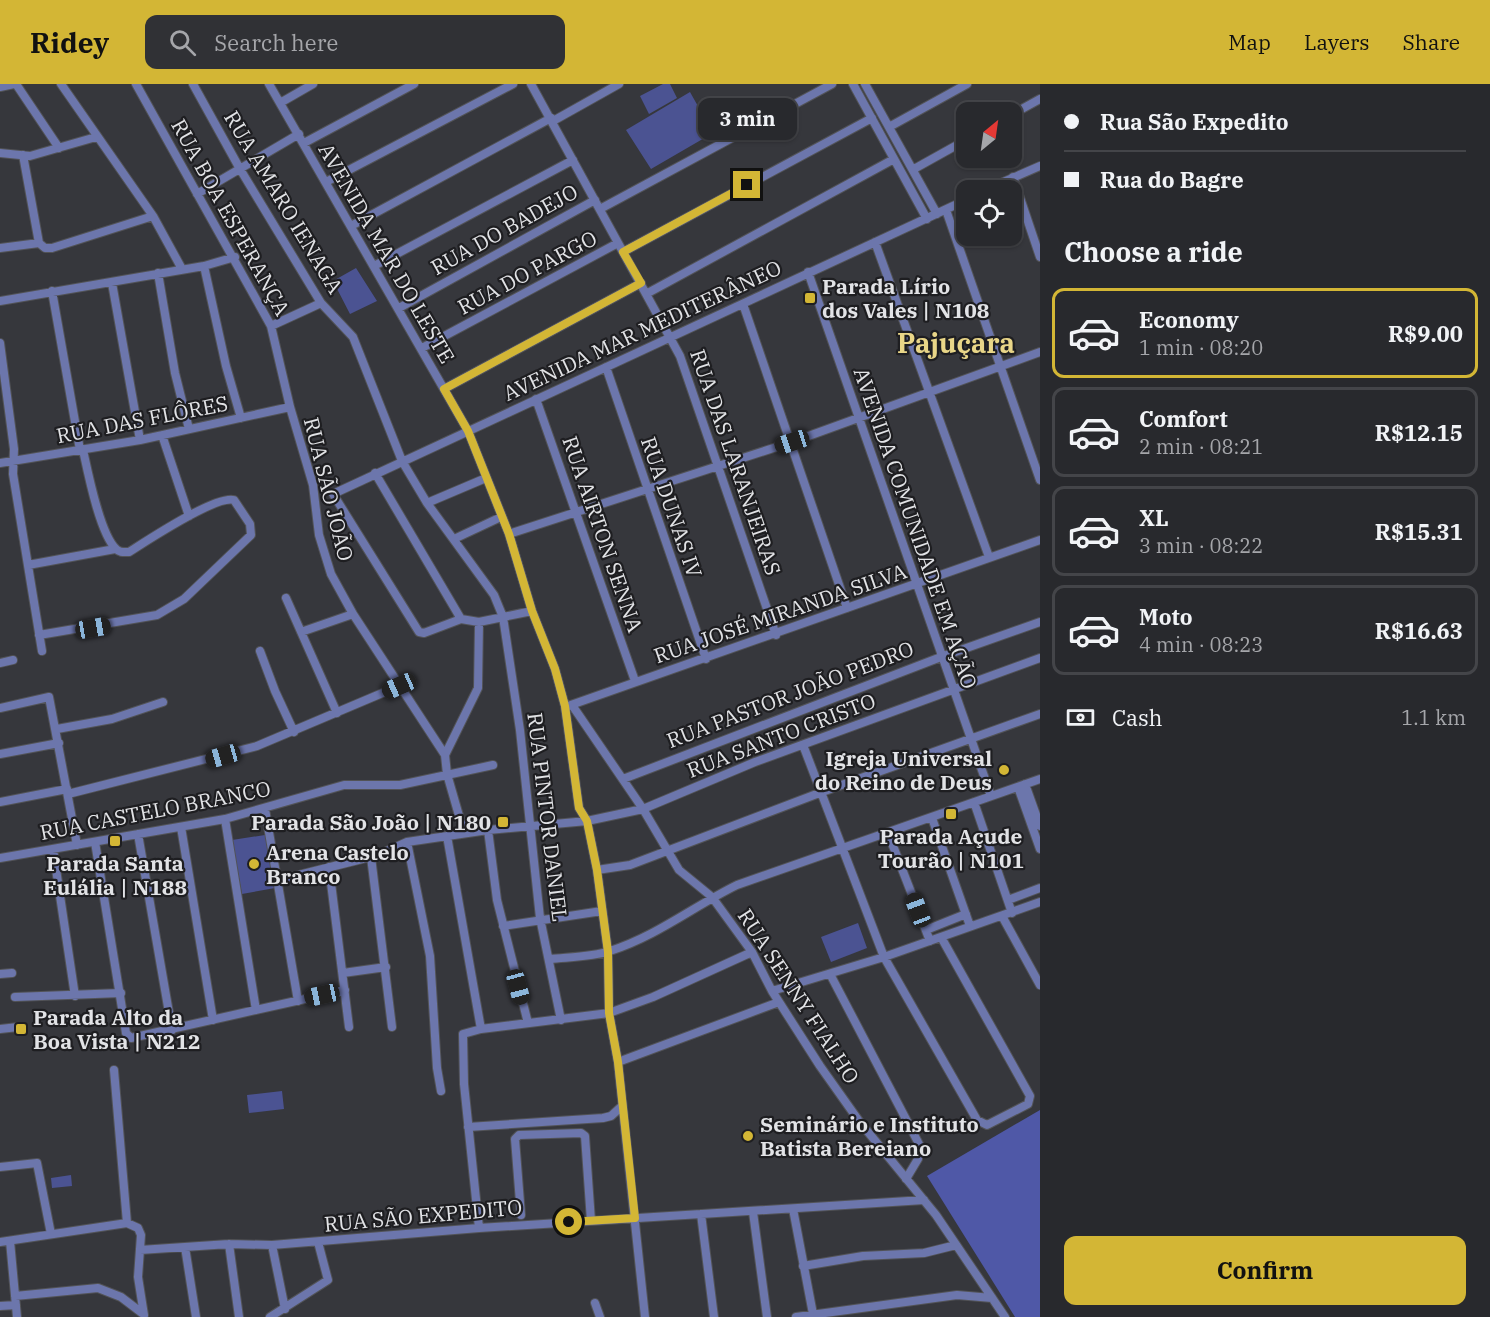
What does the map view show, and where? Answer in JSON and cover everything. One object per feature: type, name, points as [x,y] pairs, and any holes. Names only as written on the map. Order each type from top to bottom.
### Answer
[{"type":"street","points":[[0,87],[15,84],[59,148]]},
{"type":"street","points":[[61,84],[153,216],[182,269]]},
{"type":"street","name":"RUA BOA ESPERANÇA","points":[[136,84],[235,257],[271,326],[290,408]]},
{"type":"street","name":"RUA AMARO IENAGA","points":[[193,84],[240,169],[321,303],[353,337],[402,462],[427,503],[488,584],[503,617]]},
{"type":"street","name":"AVENIDA MAR DO LESTE","points":[[270,84],[468,431],[509,534],[532,611],[569,706],[579,808],[587,821],[597,870],[608,952],[609,1013],[618,1062],[645,1317]]},
{"type":"street","points":[[280,103],[313,84]]},
{"type":"street","points":[[304,143],[414,84]]},
{"type":"street","points":[[326,182],[513,84]]},
{"type":"street","name":"RUA DAS LARANJEIRAS","points":[[531,84],[671,337],[720,466],[776,634]]},
{"type":"street","points":[[351,226],[619,84]]},
{"type":"street","points":[[600,209],[832,84]]},
{"type":"street","points":[[852,84],[927,219]]},
{"type":"street","points":[[865,84],[914,169],[942,212],[1000,365],[1040,480]]},
{"type":"street","points":[[889,127],[967,84]]},
{"type":"street","points":[[1022,109],[1040,99]]},
{"type":"street","name":"RUA DO PARGO","points":[[422,348],[872,118]]},
{"type":"street","points":[[197,194],[299,134]]},
{"type":"street","points":[[0,153],[23,155],[59,148],[96,137]]},
{"type":"street","points":[[914,169],[956,146]]},
{"type":"street","points":[[23,155],[39,243],[45,248],[52,248],[153,216]]},
{"type":"street","points":[[646,294],[894,159]]},
{"type":"street","points":[[375,266],[573,160]]},
{"type":"street","points":[[1007,180],[1040,166]]},
{"type":"street","points":[[1013,177],[1040,257]]},
{"type":"street","name":"RUA DO BADEJO","points":[[399,308],[595,200]]},
{"type":"street","name":"AVENIDA MAR MEDITERÂNEO","points":[[333,494],[956,205]]},
{"type":"street","points":[[875,242],[989,557]]},
{"type":"street","points":[[0,248],[39,243]]},
{"type":"street","points":[[0,302],[204,266],[235,257]]},
{"type":"street","points":[[204,266],[221,347],[241,418]]},
{"type":"street","name":"AVENIDA COMUNIDADE EM AÇÃO","points":[[808,272],[991,796]]},
{"type":"street","points":[[158,273],[175,373],[189,429]]},
{"type":"street","points":[[112,283],[140,440]]},
{"type":"street","points":[[444,389],[641,283]]},
{"type":"street","points":[[52,291],[93,496],[115,549]]},
{"type":"street","points":[[271,326],[321,303]]},
{"type":"street","points":[[743,304],[847,608]]},
{"type":"street","points":[[0,343],[14,461],[13,474],[42,651]]},
{"type":"street","points":[[509,534],[792,442],[1040,352]]},
{"type":"street","name":"RUA DUNAS IV","points":[[606,367],[706,659]]},
{"type":"street","name":"RUA AIRTON SENNA","points":[[536,399],[635,681]]},
{"type":"street","name":"RUA DAS FLÔRES","points":[[0,463],[140,440],[290,408]]},
{"type":"street","name":"RUA SÃO JOÃO","points":[[290,408],[313,485],[319,535],[325,557],[353,614],[445,754],[447,774],[464,833]]},
{"type":"street","points":[[162,435],[189,516]]},
{"type":"street","points":[[375,473],[461,620],[479,622],[532,611]]},
{"type":"street","points":[[427,503],[486,478]]},
{"type":"street","name":"RUA SÃO JOÃO","points":[[333,494],[417,630],[424,633],[461,620]]},
{"type":"street","points":[[28,565],[115,549],[129,552],[189,516],[223,500],[234,501],[252,530],[249,538],[184,599],[157,615],[39,635]]},
{"type":"street","points":[[454,539],[501,517]]},
{"type":"street","name":"RUA JOSÉ MIRANDA SILVA","points":[[569,706],[1040,540]]},
{"type":"street","points":[[286,598],[337,713]]},
{"type":"street","points":[[301,632],[353,614]]},
{"type":"street","name":"RUA PINTOR DANIEL","points":[[503,617],[520,730],[540,918],[561,1020]]},
{"type":"street","points":[[445,754],[478,688],[477,633],[479,622]]},
{"type":"street","name":"RUA PASTOR JOÃO PEDRO","points":[[622,778],[941,657],[1040,622]]},
{"type":"street","points":[[261,651],[274,691],[294,732]]},
{"type":"street","name":"RUA SANTO CRISTO","points":[[279,880],[371,857],[407,842],[488,830],[587,821],[643,808],[803,745],[1040,658]]},
{"type":"street","points":[[0,663],[13,660]]},
{"type":"street","points":[[0,802],[67,792],[216,758],[294,732],[399,686]]},
{"type":"street","points":[[0,708],[49,697],[57,729],[77,845]]},
{"type":"street","points":[[57,729],[112,719],[163,702]]},
{"type":"street","name":"RUA SENNY FIALHO","points":[[569,706],[643,808],[679,870],[712,897],[752,952],[772,991],[859,1121],[924,1200],[1005,1317]]},
{"type":"street","points":[[597,870],[630,865],[822,792],[1040,714]]},
{"type":"street","points":[[0,754],[59,743]]},
{"type":"street","points":[[803,745],[884,957],[977,1120],[987,1125],[1028,1104],[1030,1096],[940,937]]},
{"type":"street","name":"RUA CASTELO BRANCO","points":[[0,858],[225,819],[344,785],[400,784],[493,765]]},
{"type":"street","points":[[550,959],[608,952],[663,929],[712,897],[737,885],[1040,779]]},
{"type":"street","points":[[1021,786],[1040,826]]},
{"type":"street","points":[[1021,786],[1040,849]]},
{"type":"street","points":[[974,802],[1012,913]]},
{"type":"street","points":[[265,809],[298,1000]]},
{"type":"street","points":[[932,818],[970,926]]},
{"type":"street","points":[[225,819],[256,1010]]},
{"type":"street","points":[[181,827],[213,1020]]},
{"type":"street","points":[[488,830],[503,926],[528,1023]]},
{"type":"street","points":[[138,834],[172,1030]]},
{"type":"street","points":[[888,834],[930,941]]},
{"type":"street","points":[[447,836],[481,1029]]},
{"type":"street","points":[[95,842],[126,1033],[134,1038],[345,990]]},
{"type":"street","points":[[407,842],[430,956],[437,1068],[441,1091]]},
{"type":"street","points":[[53,849],[75,996]]},
{"type":"street","points":[[371,857],[392,1027]]},
{"type":"street","points":[[329,867],[349,1027]]},
{"type":"street","points":[[1008,900],[1040,888]]},
{"type":"street","points":[[772,991],[884,957],[1040,902]]},
{"type":"street","points":[[503,926],[540,918],[602,911]]},
{"type":"street","points":[[926,930],[966,914]]},
{"type":"street","points":[[1002,916],[1040,985]]},
{"type":"street","points":[[478,1228],[461,1038],[466,1032],[609,1013],[653,997],[752,952]]},
{"type":"street","points":[[343,973],[386,967]]},
{"type":"street","points":[[0,974],[12,973]]},
{"type":"street","points":[[830,974],[919,1144],[918,1159],[906,1179]]},
{"type":"street","points":[[15,997],[121,993]]},
{"type":"street","points":[[618,1062],[779,1002]]},
{"type":"street","points":[[0,1029],[18,1027]]},
{"type":"street","points":[[114,1070],[127,1223]]},
{"type":"street","points":[[468,1127],[603,1118],[611,1116],[622,1106]]},
{"type":"street","points":[[521,1215],[515,1139],[519,1136],[581,1133],[585,1136],[591,1221]]},
{"type":"street","points":[[0,1167],[37,1163],[51,1234]]},
{"type":"street","name":"RUA SÃO EXPEDITO","points":[[140,1251],[229,1244],[272,1245],[478,1228],[924,1200]]},
{"type":"street","points":[[793,1209],[802,1266],[813,1314]]},
{"type":"street","points":[[753,1212],[767,1317]]},
{"type":"street","points":[[701,1214],[714,1317]]},
{"type":"street","points":[[0,1242],[127,1223],[138,1228],[141,1235],[138,1277],[144,1315]]},
{"type":"street","points":[[10,1241],[17,1317]]},
{"type":"street","points":[[270,1317],[326,1283],[329,1276],[318,1242]]},
{"type":"street","points":[[229,1244],[239,1317]]},
{"type":"street","points":[[272,1245],[285,1309]]},
{"type":"street","points":[[802,1266],[863,1256],[924,1253],[956,1245]]},
{"type":"street","points":[[185,1247],[196,1317]]},
{"type":"street","points":[[0,1306],[16,1301],[98,1288],[121,1297],[144,1315]]},
{"type":"street","points":[[796,1317],[957,1295],[992,1298]]},
{"type":"street","points":[[595,1303],[600,1317]]},
{"type":"shaded area","points":[[663,84],[670,84],[677,98],[649,114],[640,96]]},
{"type":"shaded area","points":[[690,92],[713,133],[651,169],[626,130]]},
{"type":"shaded area","points":[[356,268],[377,301],[350,314],[333,281]]},
{"type":"shaded area","name":"Arena Castelo Branco","points":[[265,835],[275,888],[242,894],[232,840]]},
{"type":"shaded area","points":[[858,923],[867,948],[831,962],[821,937]]},
{"type":"shaded area","points":[[282,1091],[284,1109],[249,1113],[247,1095]]},
{"type":"shaded area","points":[[1040,1110],[1040,1317],[1015,1317],[927,1176]]},
{"type":"shaded area","points":[[71,1175],[72,1186],[52,1188],[51,1178]]},
{"type":"place","name":"Parada Lírio dos Vales | N108","points":[[810,298]]},
{"type":"place","name":"Igreja Universal do Reino de Deus","points":[[1004,770]]},
{"type":"place","name":"Parada Açude Tourão | N101","points":[[951,814]]},
{"type":"place","name":"Parada São João | N180","points":[[503,822]]},
{"type":"place","name":"Parada Santa Eulália | N188","points":[[115,841]]},
{"type":"place","name":"Arena Castelo Branco","points":[[254,864]]},
{"type":"place","name":"Parada Alto da Boa Vista | N212","points":[[21,1029]]},
{"type":"place","name":"Seminário e Instituto Batista Bereiano","points":[[748,1136]]},
{"type":"district","name":"Pajuçara","points":[[956,342]]},
{"type":"route","points":[[569,1222],[635,1218],[618,1062],[609,1013],[608,952],[597,870],[587,821],[579,808],[565,706],[555,669],[532,611],[509,534],[468,431],[444,389],[641,283],[623,252],[747,185]]}]
